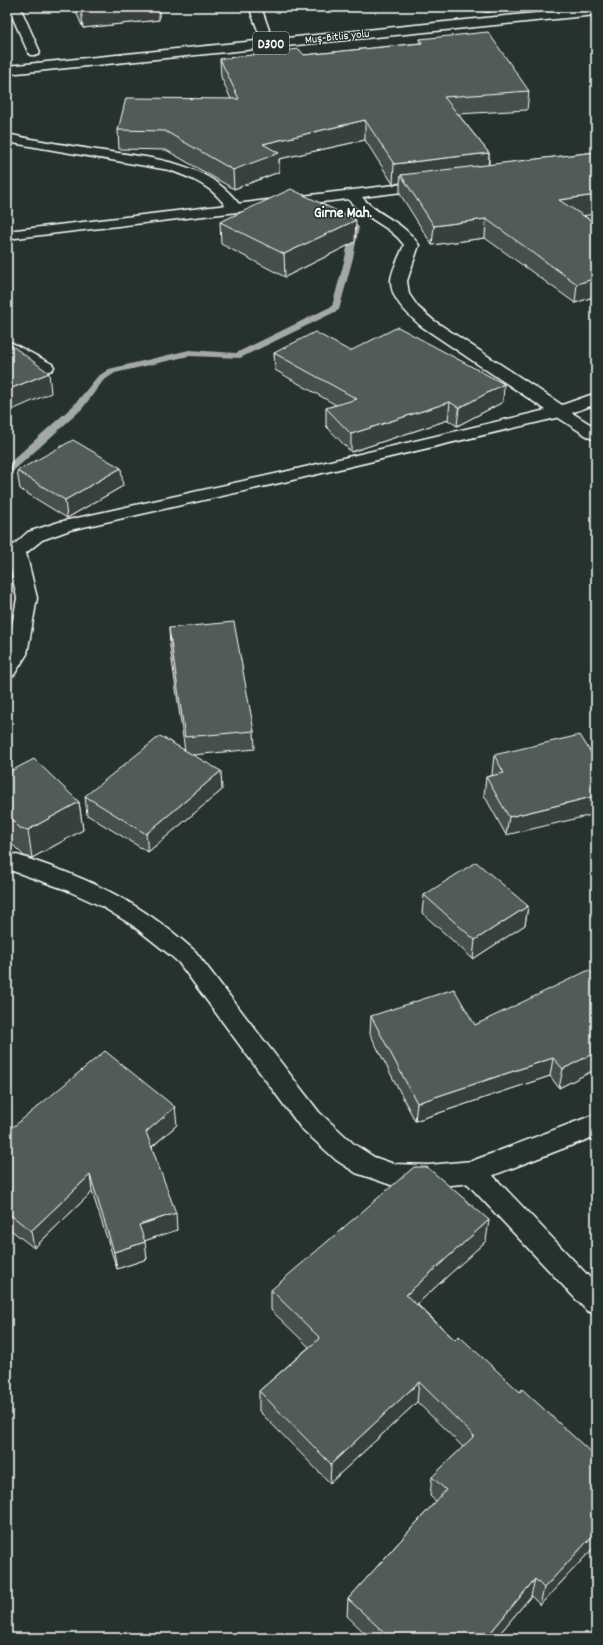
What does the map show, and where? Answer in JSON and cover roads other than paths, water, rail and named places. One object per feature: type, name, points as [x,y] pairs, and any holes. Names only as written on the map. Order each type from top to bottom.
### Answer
[{"type":"main road","points":[[14,7],[34,52]]},
{"type":"main road","points":[[255,7],[263,30]]},
{"type":"main road","points":[[471,9],[489,7]]},
{"type":"main road","name":"Muş-Bitlis yolu","points":[[7,70],[596,11]]},
{"type":"main road","name":"D300","points":[[247,31],[278,28]]},
{"type":"main road","points":[[21,53],[50,50]]},
{"type":"main road","points":[[7,235],[446,183]]},
{"type":"main road","points":[[352,194],[362,207],[402,232],[412,245],[399,281],[407,303],[416,313],[427,323],[560,412]]},
{"type":"main road","points":[[7,670],[17,654],[27,598],[16,552],[35,536],[65,526],[284,477],[560,412],[596,398]]},
{"type":"main road","points":[[7,860],[76,885],[108,899],[142,919],[164,936],[187,957],[310,1120],[345,1152],[365,1165],[394,1175],[429,1176],[473,1172],[596,1125]]},
{"type":"lane","points":[[7,138],[60,148],[167,164],[197,176],[210,184],[229,199],[235,208]]},
{"type":"lane","points":[[7,346],[46,367]]},
{"type":"lane","points":[[560,412],[596,435]]},
{"type":"lane","points":[[473,1172],[596,1302]]},
{"type":"waterway","points":[[7,471],[78,407],[100,379],[112,371],[189,353],[237,356],[336,308],[349,258],[355,227]]},
{"type":"district","name":"Girne Mah.","points":[[343,212]]}]
